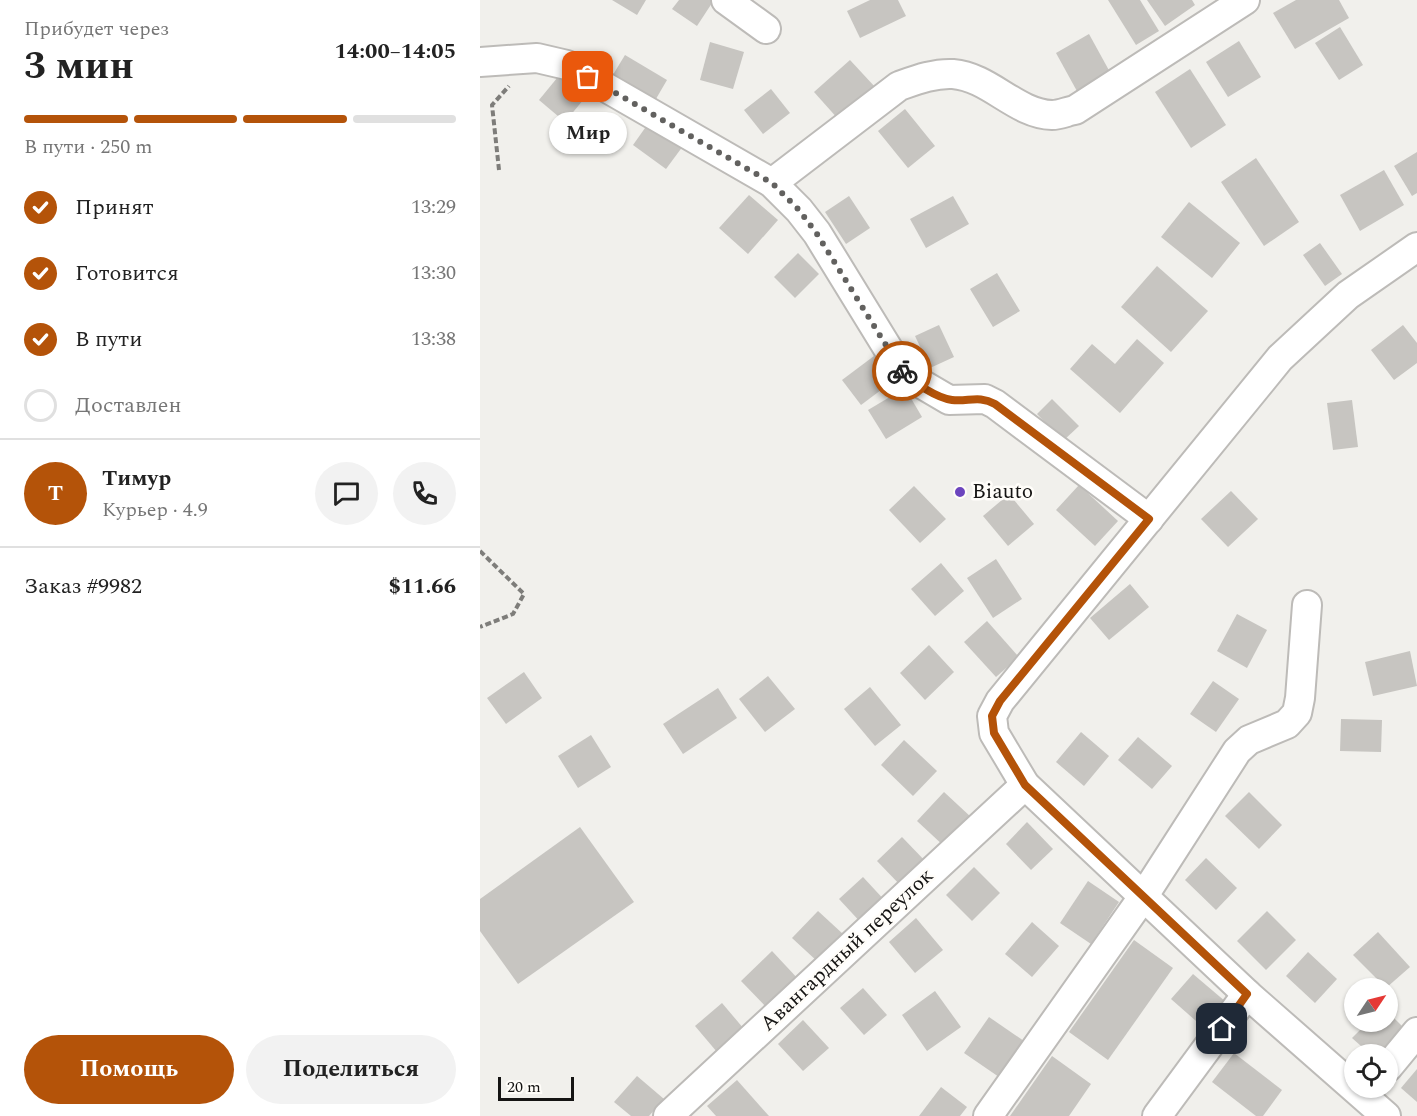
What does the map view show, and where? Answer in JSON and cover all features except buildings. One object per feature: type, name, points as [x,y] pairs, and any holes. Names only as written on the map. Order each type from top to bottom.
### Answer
[{"type":"street","points":[[726,0],[766,29]]},
{"type":"street","points":[[772,183],[899,86],[922,77],[954,74],[983,82],[1028,108],[1052,115],[1076,110],[1245,0]]},
{"type":"street","points":[[480,62],[537,58],[567,65],[772,183],[799,210],[817,234],[903,373],[949,400],[985,399],[995,404],[1149,519]]},
{"type":"street","points":[[1344,1073],[1247,994],[1025,785],[994,733],[992,716],[1000,701],[1280,358],[1348,294],[1417,247]]},
{"type":"street","points":[[988,1116],[1143,897],[1242,745],[1287,724],[1297,713],[1307,605]]},
{"type":"street","name":"Авангардный переулок","points":[[668,1116],[1025,785]]},
{"type":"street","points":[[1157,1116],[1247,994]]},
{"type":"street","points":[[1398,1055],[1417,1032]]},
{"type":"street","points":[[1372,1098],[1386,1116]]},
{"type":"path","points":[[499,170],[492,105],[537,58]]},
{"type":"path","points":[[480,551],[524,594],[513,615],[480,627]]},
{"type":"way so far","points":[[588,77],[772,183],[799,210],[817,234],[902,371]]},
{"type":"place","name":"Мир","points":[[588,77]]},
{"type":"place","name":"Biauto","points":[[960,492]]},
{"type":"route","points":[[902,371],[911,380],[949,400],[975,398],[985,399],[995,404],[1149,519],[1000,701],[992,716],[994,733],[1025,785],[1247,994],[1222,1029]]}]
